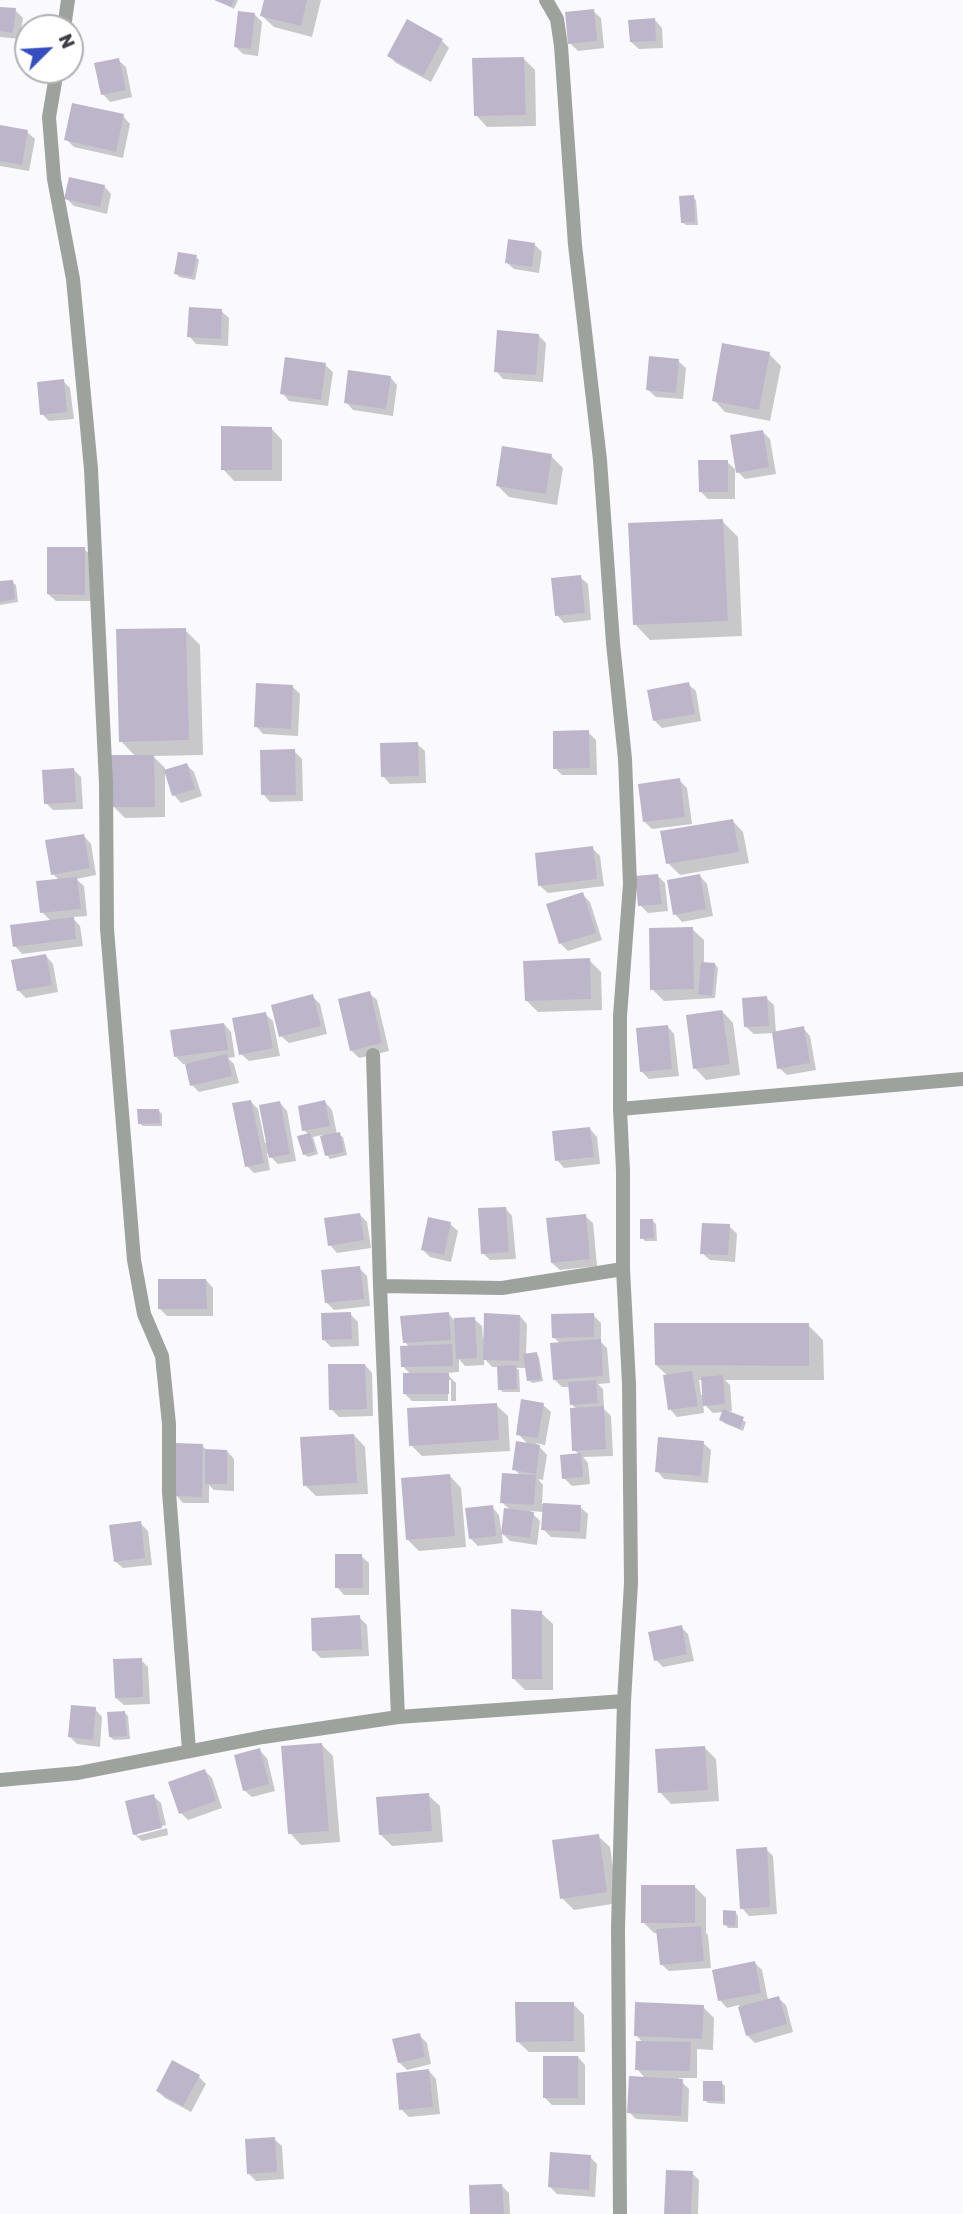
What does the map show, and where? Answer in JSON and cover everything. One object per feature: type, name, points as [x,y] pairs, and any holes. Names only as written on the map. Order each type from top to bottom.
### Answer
[{"type":"street","points":[[546,0],[557,19],[561,46],[575,245],[600,460],[613,643],[625,760],[630,884],[620,1016],[631,1583],[624,1701],[618,1928],[620,2214]]},
{"type":"street","points":[[55,84],[49,117],[54,179],[73,279],[91,469],[106,785],[108,943],[134,1260],[144,1314],[162,1356],[169,1424],[169,1492],[188,1750]]},
{"type":"street","points":[[373,1055],[398,1717]]},
{"type":"street","points":[[620,1109],[963,1079]]},
{"type":"street","points":[[380,1286],[502,1288],[623,1269]]},
{"type":"street","points":[[0,1780],[78,1773],[188,1750],[398,1717],[624,1701]]},
{"type":"building","points":[[214,0],[234,0],[231,7]]},
{"type":"building","points":[[264,0],[307,0],[301,26],[260,16]]},
{"type":"building","points":[[0,7],[16,8],[13,33],[0,31]]},
{"type":"building","points":[[594,9],[597,41],[568,44],[565,12]]},
{"type":"building","points":[[238,11],[255,13],[251,49],[234,47]]},
{"type":"building","points":[[655,18],[656,41],[630,42],[628,20]]},
{"type":"building","points":[[407,19],[443,39],[423,76],[387,56]]},
{"type":"building","points":[[524,57],[526,115],[474,116],[472,58]]},
{"type":"building","points":[[119,58],[126,90],[101,95],[94,63]]},
{"type":"building","points":[[72,103],[124,114],[116,152],[64,140]]},
{"type":"building","points":[[0,125],[28,130],[22,165],[0,161]]},
{"type":"building","points":[[69,177],[105,185],[100,207],[64,199]]},
{"type":"building","points":[[694,195],[695,222],[681,223],[679,196]]},
{"type":"building","points":[[508,239],[535,243],[532,267],[505,263]]},
{"type":"building","points":[[178,252],[197,255],[192,277],[174,274]]},
{"type":"building","points":[[189,307],[222,309],[221,339],[187,337]]},
{"type":"building","points":[[497,330],[539,334],[536,375],[494,372]]},
{"type":"building","points":[[722,343],[770,352],[759,410],[712,401]]},
{"type":"building","points":[[649,356],[679,359],[676,393],[646,390]]},
{"type":"building","points":[[285,357],[326,363],[321,400],[280,394]]},
{"type":"building","points":[[348,370],[391,376],[386,409],[344,403]]},
{"type":"building","points":[[64,379],[67,412],[40,415],[37,382]]},
{"type":"building","points":[[221,426],[272,427],[272,470],[221,470]]},
{"type":"building","points":[[763,430],[769,467],[736,473],[730,435]]},
{"type":"building","points":[[502,446],[552,454],[546,494],[496,486]]},
{"type":"building","points":[[698,460],[728,460],[728,492],[699,492]]},
{"type":"building","points":[[723,519],[728,621],[633,625],[628,523]]},
{"type":"building","points":[[47,547],[85,547],[85,595],[47,594]]},
{"type":"building","points":[[581,575],[585,613],[555,616],[551,578]]},
{"type":"building","points":[[13,580],[15,599],[0,602],[0,581]]},
{"type":"building","points":[[186,628],[189,740],[119,742],[116,629]]},
{"type":"building","points":[[689,682],[695,714],[653,721],[647,690]]},
{"type":"building","points":[[256,683],[293,685],[291,729],[254,727]]},
{"type":"building","points":[[589,730],[590,768],[553,769],[553,731]]},
{"type":"building","points":[[418,742],[419,776],[381,777],[380,743]]},
{"type":"building","points":[[295,749],[296,795],[261,795],[260,750]]},
{"type":"building","points":[[111,755],[154,755],[155,807],[112,807]]},
{"type":"building","points":[[187,763],[195,789],[172,796],[164,770]]},
{"type":"building","points":[[74,768],[76,802],[44,804],[42,770]]},
{"type":"building","points":[[680,778],[685,817],[643,822],[638,784]]},
{"type":"building","points":[[733,819],[739,852],[666,864],[660,831]]},
{"type":"building","points":[[84,834],[90,868],[51,875],[45,840]]},
{"type":"building","points":[[593,846],[597,879],[538,886],[535,853]]},
{"type":"building","points":[[658,874],[662,904],[638,906],[635,876]]},
{"type":"building","points":[[700,874],[706,909],[673,915],[667,880]]},
{"type":"building","points":[[77,877],[81,909],[40,913],[36,881]]},
{"type":"building","points":[[583,892],[596,933],[559,944],[546,904]]},
{"type":"building","points":[[74,917],[76,939],[13,947],[10,925]]},
{"type":"building","points":[[693,927],[694,989],[650,990],[649,928]]},
{"type":"building","points":[[46,954],[52,985],[17,991],[11,960]]},
{"type":"building","points":[[590,958],[591,999],[525,1001],[523,961]]},
{"type":"building","points":[[701,962],[715,963],[712,996],[698,994]]},
{"type":"building","points":[[370,991],[382,1043],[350,1051],[338,999]]},
{"type":"building","points":[[313,994],[321,1026],[279,1037],[271,1005]]},
{"type":"building","points":[[767,996],[769,1026],[744,1027],[742,998]]},
{"type":"building","points":[[722,1010],[730,1064],[693,1069],[686,1015]]},
{"type":"building","points":[[266,1012],[273,1048],[239,1055],[232,1018]]},
{"type":"building","points":[[224,1023],[228,1050],[174,1057],[170,1030]]},
{"type":"building","points":[[668,1025],[672,1069],[640,1072],[636,1028]]},
{"type":"building","points":[[804,1026],[810,1063],[777,1069],[772,1032]]},
{"type":"building","points":[[227,1054],[232,1076],[190,1086],[185,1064]]},
{"type":"building","points":[[251,1100],[264,1163],[245,1167],[232,1103]]},
{"type":"building","points":[[325,1100],[330,1126],[302,1131],[298,1106]]},
{"type":"building","points":[[280,1101],[290,1154],[269,1158],[259,1105]]},
{"type":"building","points":[[137,1109],[159,1109],[160,1123],[138,1124]]},
{"type":"building","points":[[590,1127],[594,1157],[555,1161],[552,1131]]},
{"type":"building","points":[[340,1132],[344,1152],[325,1156],[320,1136]]},
{"type":"building","points":[[310,1133],[315,1151],[303,1155],[297,1136]]},
{"type":"building","points":[[506,1207],[509,1252],[481,1254],[478,1208]]},
{"type":"building","points":[[360,1213],[364,1240],[328,1246],[324,1218]]},
{"type":"building","points":[[586,1214],[590,1259],[551,1263],[546,1218]]},
{"type":"building","points":[[428,1217],[451,1222],[444,1255],[421,1250]]},
{"type":"building","points":[[640,1219],[653,1219],[654,1238],[640,1239]]},
{"type":"building","points":[[702,1223],[730,1224],[728,1255],[700,1254]]},
{"type":"building","points":[[360,1266],[364,1299],[325,1303],[321,1270]]},
{"type":"building","points":[[158,1279],[206,1279],[207,1309],[158,1309]]},
{"type":"building","points":[[351,1312],[352,1339],[322,1340],[321,1313]]},
{"type":"building","points":[[449,1312],[451,1340],[403,1343],[400,1316]]},
{"type":"building","points":[[484,1313],[520,1315],[519,1361],[483,1360]]},
{"type":"building","points":[[594,1313],[594,1337],[552,1338],[551,1314]]},
{"type":"building","points":[[475,1317],[477,1358],[456,1359],[454,1318]]},
{"type":"building","points":[[654,1323],[809,1323],[809,1366],[655,1365]]},
{"type":"building","points":[[601,1339],[603,1376],[553,1380],[550,1343]]},
{"type":"building","points":[[452,1344],[453,1366],[401,1367],[400,1346]]},
{"type":"building","points":[[537,1352],[541,1379],[527,1381],[523,1354]]},
{"type":"building","points":[[328,1364],[365,1364],[367,1409],[329,1410]]},
{"type":"building","points":[[516,1365],[517,1389],[498,1390],[497,1366]]},
{"type":"building","points":[[692,1371],[698,1406],[668,1410],[663,1375]]},
{"type":"building","points":[[403,1373],[449,1373],[449,1394],[403,1394]]},
{"type":"building","points":[[723,1375],[725,1404],[703,1406],[701,1377]]},
{"type":"building","points":[[596,1380],[598,1403],[570,1405],[568,1382]]},
{"type":"building","points":[[521,1399],[544,1403],[538,1438],[516,1435]]},
{"type":"building","points":[[497,1403],[499,1440],[409,1446],[407,1408]]},
{"type":"building","points":[[604,1406],[606,1449],[572,1451],[570,1408]]},
{"type":"building","points":[[723,1409],[744,1417],[740,1429],[719,1420]]},
{"type":"building","points":[[354,1434],[357,1483],[303,1486],[300,1437]]},
{"type":"building","points":[[658,1437],[704,1441],[701,1476],[655,1472]]},
{"type":"building","points":[[516,1441],[540,1445],[536,1474],[512,1470]]},
{"type":"building","points":[[175,1443],[203,1444],[202,1497],[174,1496]]},
{"type":"building","points":[[205,1449],[227,1450],[227,1484],[205,1484]]},
{"type":"building","points":[[581,1453],[583,1477],[562,1479],[560,1455]]},
{"type":"building","points":[[502,1473],[536,1475],[534,1505],[500,1503]]},
{"type":"building","points":[[450,1474],[455,1536],[406,1540],[401,1478]]},
{"type":"building","points":[[543,1503],[581,1505],[580,1532],[541,1530]]},
{"type":"building","points":[[493,1505],[496,1536],[469,1539],[465,1508]]},
{"type":"building","points":[[504,1508],[534,1512],[530,1538],[501,1534]]},
{"type":"building","points":[[141,1521],[145,1558],[114,1562],[109,1525]]},
{"type":"building","points":[[335,1554],[362,1554],[363,1588],[335,1588]]},
{"type":"building","points":[[511,1609],[542,1611],[542,1679],[512,1679]]},
{"type":"building","points":[[360,1615],[362,1649],[312,1651],[311,1618]]},
{"type":"building","points":[[682,1625],[687,1654],[654,1661],[648,1632]]},
{"type":"building","points":[[142,1658],[143,1697],[115,1698],[113,1659]]},
{"type":"building","points":[[71,1705],[96,1707],[93,1740],[68,1737]]},
{"type":"building","points":[[125,1711],[127,1736],[109,1737],[107,1712]]},
{"type":"building","points":[[322,1743],[329,1831],[288,1834],[281,1746]]},
{"type":"building","points":[[705,1746],[708,1790],[658,1793],[655,1749]]},
{"type":"building","points":[[260,1748],[269,1784],[243,1791],[234,1755]]},
{"type":"building","points":[[205,1769],[216,1801],[179,1814],[168,1782]]},
{"type":"building","points":[[429,1793],[432,1831],[379,1835],[376,1797]]},
{"type":"building","points":[[154,1794],[162,1828],[133,1835],[125,1801]]},
{"type":"building","points":[[599,1834],[607,1892],[560,1899],[552,1840]]},
{"type":"building","points":[[767,1847],[770,1907],[740,1909],[736,1849]]},
{"type":"building","points":[[641,1885],[695,1885],[695,1923],[641,1923]]},
{"type":"building","points":[[723,1910],[736,1911],[735,1926],[723,1925]]},
{"type":"building","points":[[701,1926],[704,1961],[660,1965],[656,1929]]},
{"type":"building","points":[[755,1961],[761,1993],[718,2001],[712,1970]]},
{"type":"building","points":[[779,1996],[787,2024],[746,2036],[738,2007]]},
{"type":"building","points":[[515,2002],[574,2002],[574,2041],[516,2042]]},
{"type":"building","points":[[635,2002],[704,2005],[702,2039],[634,2036]]},
{"type":"building","points":[[420,2033],[425,2057],[398,2063],[392,2039]]},
{"type":"building","points":[[636,2041],[691,2042],[690,2071],[635,2070]]},
{"type":"building","points":[[543,2056],[578,2056],[578,2098],[543,2098]]},
{"type":"building","points":[[172,2060],[200,2075],[183,2106],[156,2091]]},
{"type":"building","points":[[429,2069],[433,2107],[399,2110],[396,2073]]},
{"type":"building","points":[[629,2076],[683,2079],[681,2116],[627,2113]]},
{"type":"building","points":[[703,2081],[722,2081],[723,2101],[703,2101]]},
{"type":"building","points":[[275,2137],[277,2172],[247,2174],[245,2139]]},
{"type":"building","points":[[550,2152],[591,2155],[589,2190],[548,2187]]},
{"type":"building","points":[[666,2170],[693,2171],[691,2214],[664,2214]]},
{"type":"building","points":[[502,2184],[504,2214],[470,2214],[469,2185]]}]
